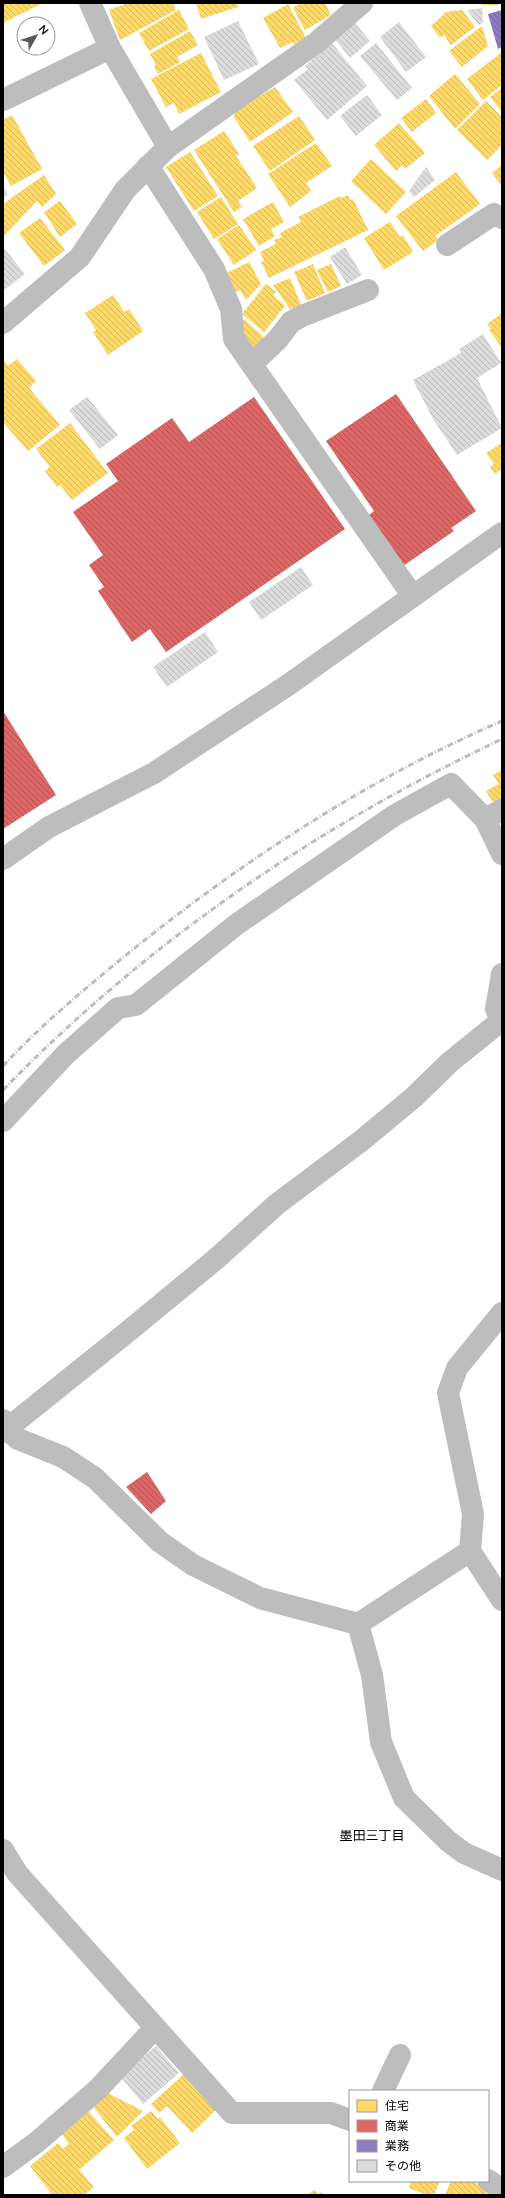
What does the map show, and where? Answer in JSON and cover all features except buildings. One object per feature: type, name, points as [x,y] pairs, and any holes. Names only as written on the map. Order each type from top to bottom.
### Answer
[{"type":"street","points":[[90,3],[110,48],[168,147]]},
{"type":"street","points":[[3,323],[80,257],[125,190],[168,147],[316,43],[362,3]]},
{"type":"street","points":[[3,100],[110,48]]},
{"type":"street","points":[[148,166],[214,269],[231,309],[234,339],[412,595]]},
{"type":"street","points":[[447,245],[494,214],[502,218]]},
{"type":"street","points":[[252,364],[278,340],[291,322],[302,316],[368,290]]},
{"type":"street","points":[[3,859],[49,827],[154,773],[288,685],[412,595],[502,533]]},
{"type":"street","points":[[3,1121],[66,1054],[118,1008],[136,1004],[237,924],[395,815],[451,784],[493,815],[502,854]]},
{"type":"street","points":[[470,1551],[358,1624],[260,1598],[193,1565],[160,1542],[95,1478],[63,1457],[18,1439],[4,1427],[125,1334],[216,1259],[278,1204],[361,1141],[414,1098],[450,1062],[502,1021],[496,1009],[502,974]]},
{"type":"street","points":[[502,1313],[456,1368],[448,1393],[473,1514],[470,1551],[502,1600]]},
{"type":"street","points":[[358,1624],[372,1675],[381,1742],[404,1798],[448,1841],[464,1853],[502,1870]]},
{"type":"street","points":[[3,1850],[17,1873],[232,2113],[331,2113],[349,2120]]},
{"type":"street","points":[[3,2167],[37,2142],[98,2089],[156,2028]]},
{"type":"street","points":[[383,2090],[400,2055]]},
{"type":"street","points":[[489,2181],[502,2190]]},
{"type":"railway","points":[[3,1066],[18,1050],[81,992],[174,917],[218,885],[263,854],[356,795],[452,744],[502,721]]},
{"type":"railway","points":[[3,1090],[58,1036],[116,985],[175,937],[237,892],[300,850],[366,810],[433,773],[502,739]]},
{"type":"district","name":"墨田三丁目","points":[[372,1835]]}]
